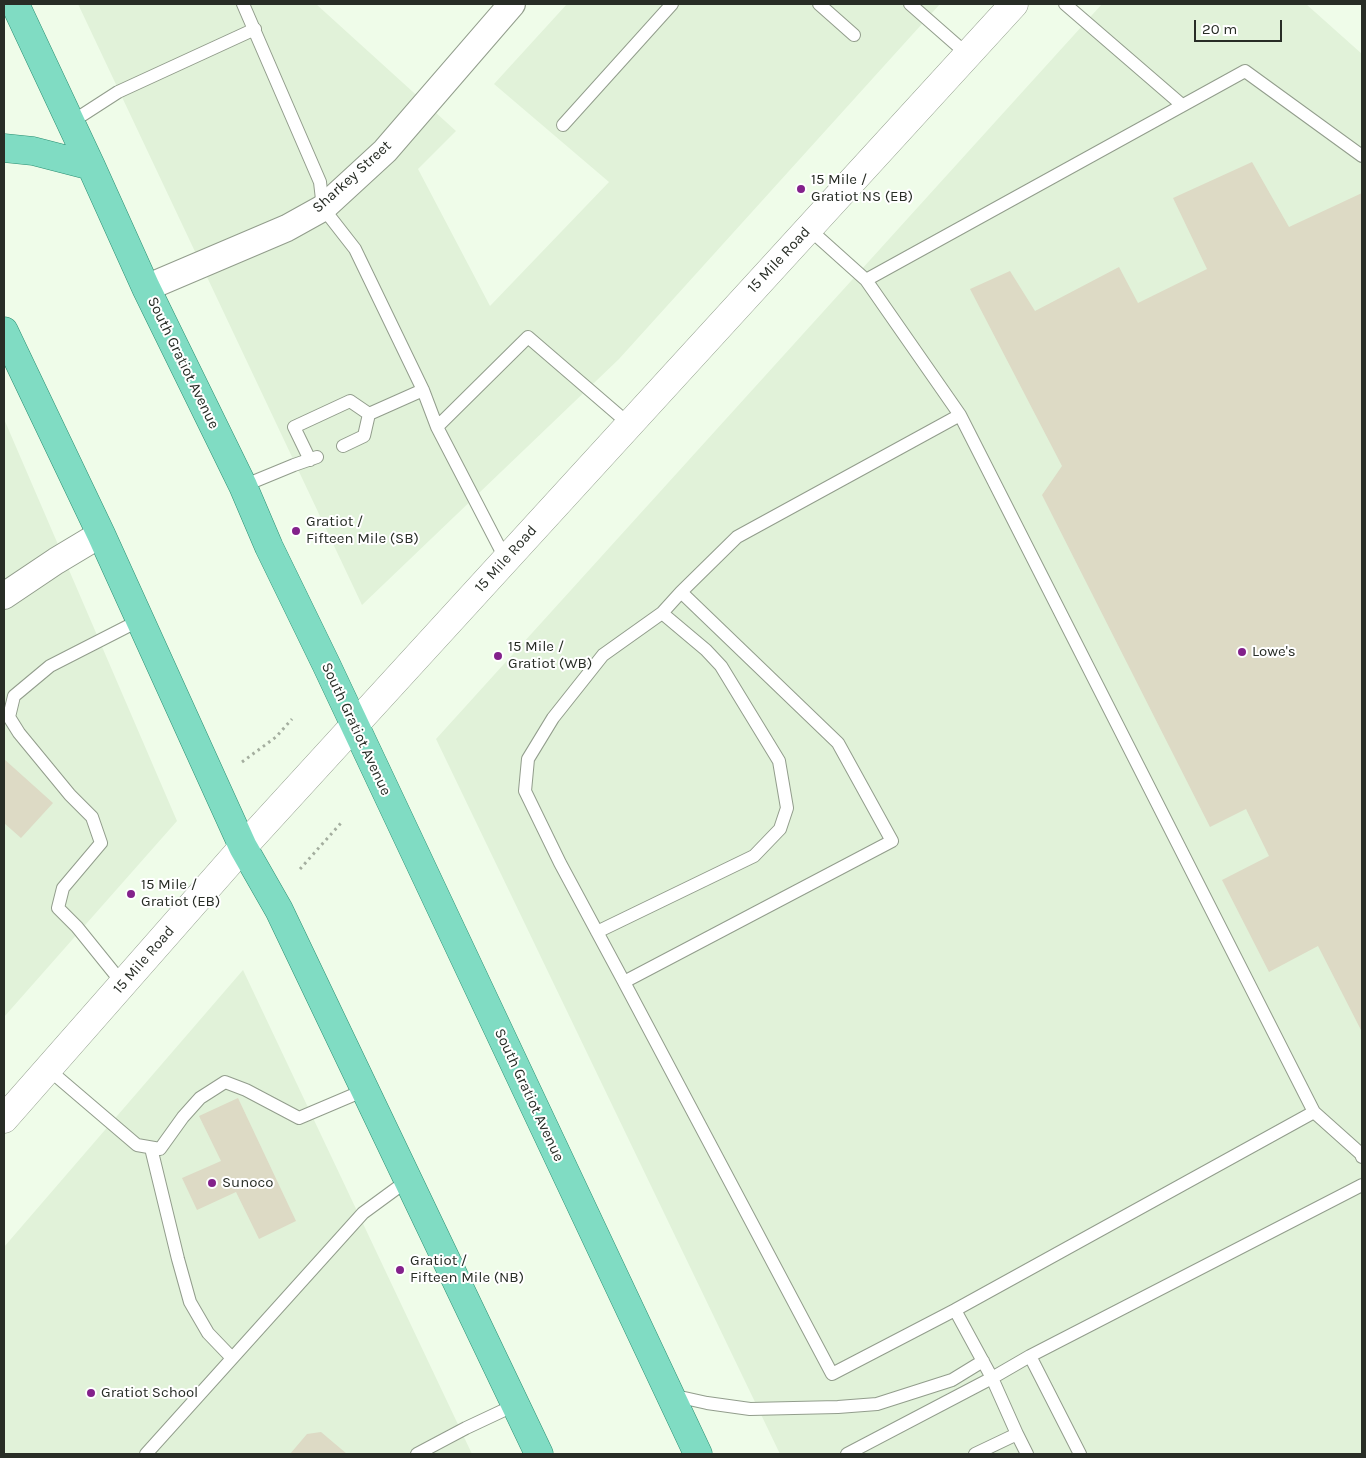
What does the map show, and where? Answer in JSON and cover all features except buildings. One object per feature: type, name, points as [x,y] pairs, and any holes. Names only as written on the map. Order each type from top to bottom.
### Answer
[{"type":"main road","name":"South Gratiot Avenue","points":[[15,4],[146,288],[243,486],[269,546],[698,1454]]},
{"type":"main road","name":"15 Mile Road","points":[[4,1119],[244,847],[1014,4]]},
{"type":"main road","points":[[4,148],[33,151],[91,166]]},
{"type":"main road","points":[[4,331],[101,534],[244,847],[279,910],[539,1454]]},
{"type":"street","name":"Sharkey Street","points":[[146,288],[287,228],[323,208],[385,150],[512,4]]},
{"type":"street","points":[[4,596],[101,534]]},
{"type":"lane","points":[[244,4],[320,182],[323,208],[355,248],[423,390],[437,428],[506,560]]},
{"type":"lane","points":[[563,125],[672,4]]},
{"type":"lane","points":[[819,4],[854,35]]},
{"type":"lane","points":[[910,4],[967,54]]},
{"type":"lane","points":[[1065,4],[1182,105]]},
{"type":"lane","points":[[70,123],[118,92],[255,29]]},
{"type":"lane","points":[[866,280],[1245,71],[1362,156]]},
{"type":"lane","points":[[808,228],[866,280],[960,415],[1314,1112],[1361,1154],[1362,1157]]},
{"type":"lane","points":[[437,428],[528,337],[629,424]]},
{"type":"lane","points":[[369,414],[423,390]]},
{"type":"lane","points":[[243,486],[313,459],[294,427],[350,401],[369,414]]},
{"type":"lane","points":[[343,446],[364,436],[369,414]]},
{"type":"lane","points":[[960,415],[737,536],[680,592],[662,613],[603,655],[553,718],[528,759],[526,791],[560,863],[832,1374],[955,1310],[1314,1112]]},
{"type":"lane","points":[[624,982],[892,841],[838,743],[680,592]]},
{"type":"lane","points":[[597,932],[754,856],[780,829],[787,808],[779,761],[722,666],[662,613]]},
{"type":"lane","points":[[123,984],[77,927],[58,908],[63,888],[101,843],[92,818],[70,795],[19,734],[9,717],[14,696],[50,666],[140,620]]},
{"type":"lane","points":[[48,1069],[137,1145],[160,1149],[182,1118],[200,1098],[225,1082],[246,1090],[299,1118],[365,1090]]},
{"type":"lane","points":[[151,1148],[190,1302],[208,1333],[232,1358]]},
{"type":"lane","points":[[146,1454],[363,1213],[408,1180]]},
{"type":"lane","points":[[847,1454],[1030,1356],[1362,1185]]},
{"type":"lane","points":[[955,1310],[992,1378],[1027,1454]]},
{"type":"lane","points":[[1030,1356],[1080,1454]]},
{"type":"lane","points":[[670,1395],[707,1403],[750,1409],[877,1404],[952,1380],[983,1361]]},
{"type":"lane","points":[[417,1454],[515,1405]]},
{"type":"lane","points":[[975,1454],[1017,1434]]},
{"type":"path","points":[[242,762],[276,737],[292,719]]},
{"type":"path","points":[[300,869],[342,823]]},
{"type":"shaded area","points":[[78,4],[316,4],[456,131],[418,169],[490,306],[609,182],[494,84],[567,4],[940,4],[619,359],[362,605]]},
{"type":"shaded area","points":[[1102,4],[1306,4],[1362,54],[1362,1454],[780,1454],[436,739]]},
{"type":"shaded area","points":[[4,419],[177,821],[4,1017],[5,637]]},
{"type":"shaded area","points":[[243,970],[472,1454],[4,1454],[4,1247]]},
{"type":"place","name":"15 Mile / Gratiot NS (EB)","points":[[801,189]]},
{"type":"place","name":"Gratiot / Fifteen Mile (SB)","points":[[296,531]]},
{"type":"place","name":"Lowe's","points":[[1242,652]]},
{"type":"place","name":"15 Mile / Gratiot (WB)","points":[[498,656]]},
{"type":"place","name":"15 Mile / Gratiot (EB)","points":[[131,894]]},
{"type":"place","name":"Sunoco","points":[[212,1183]]},
{"type":"place","name":"Gratiot / Fifteen Mile (NB)","points":[[400,1270]]},
{"type":"place","name":"Gratiot School","points":[[91,1393]]}]
